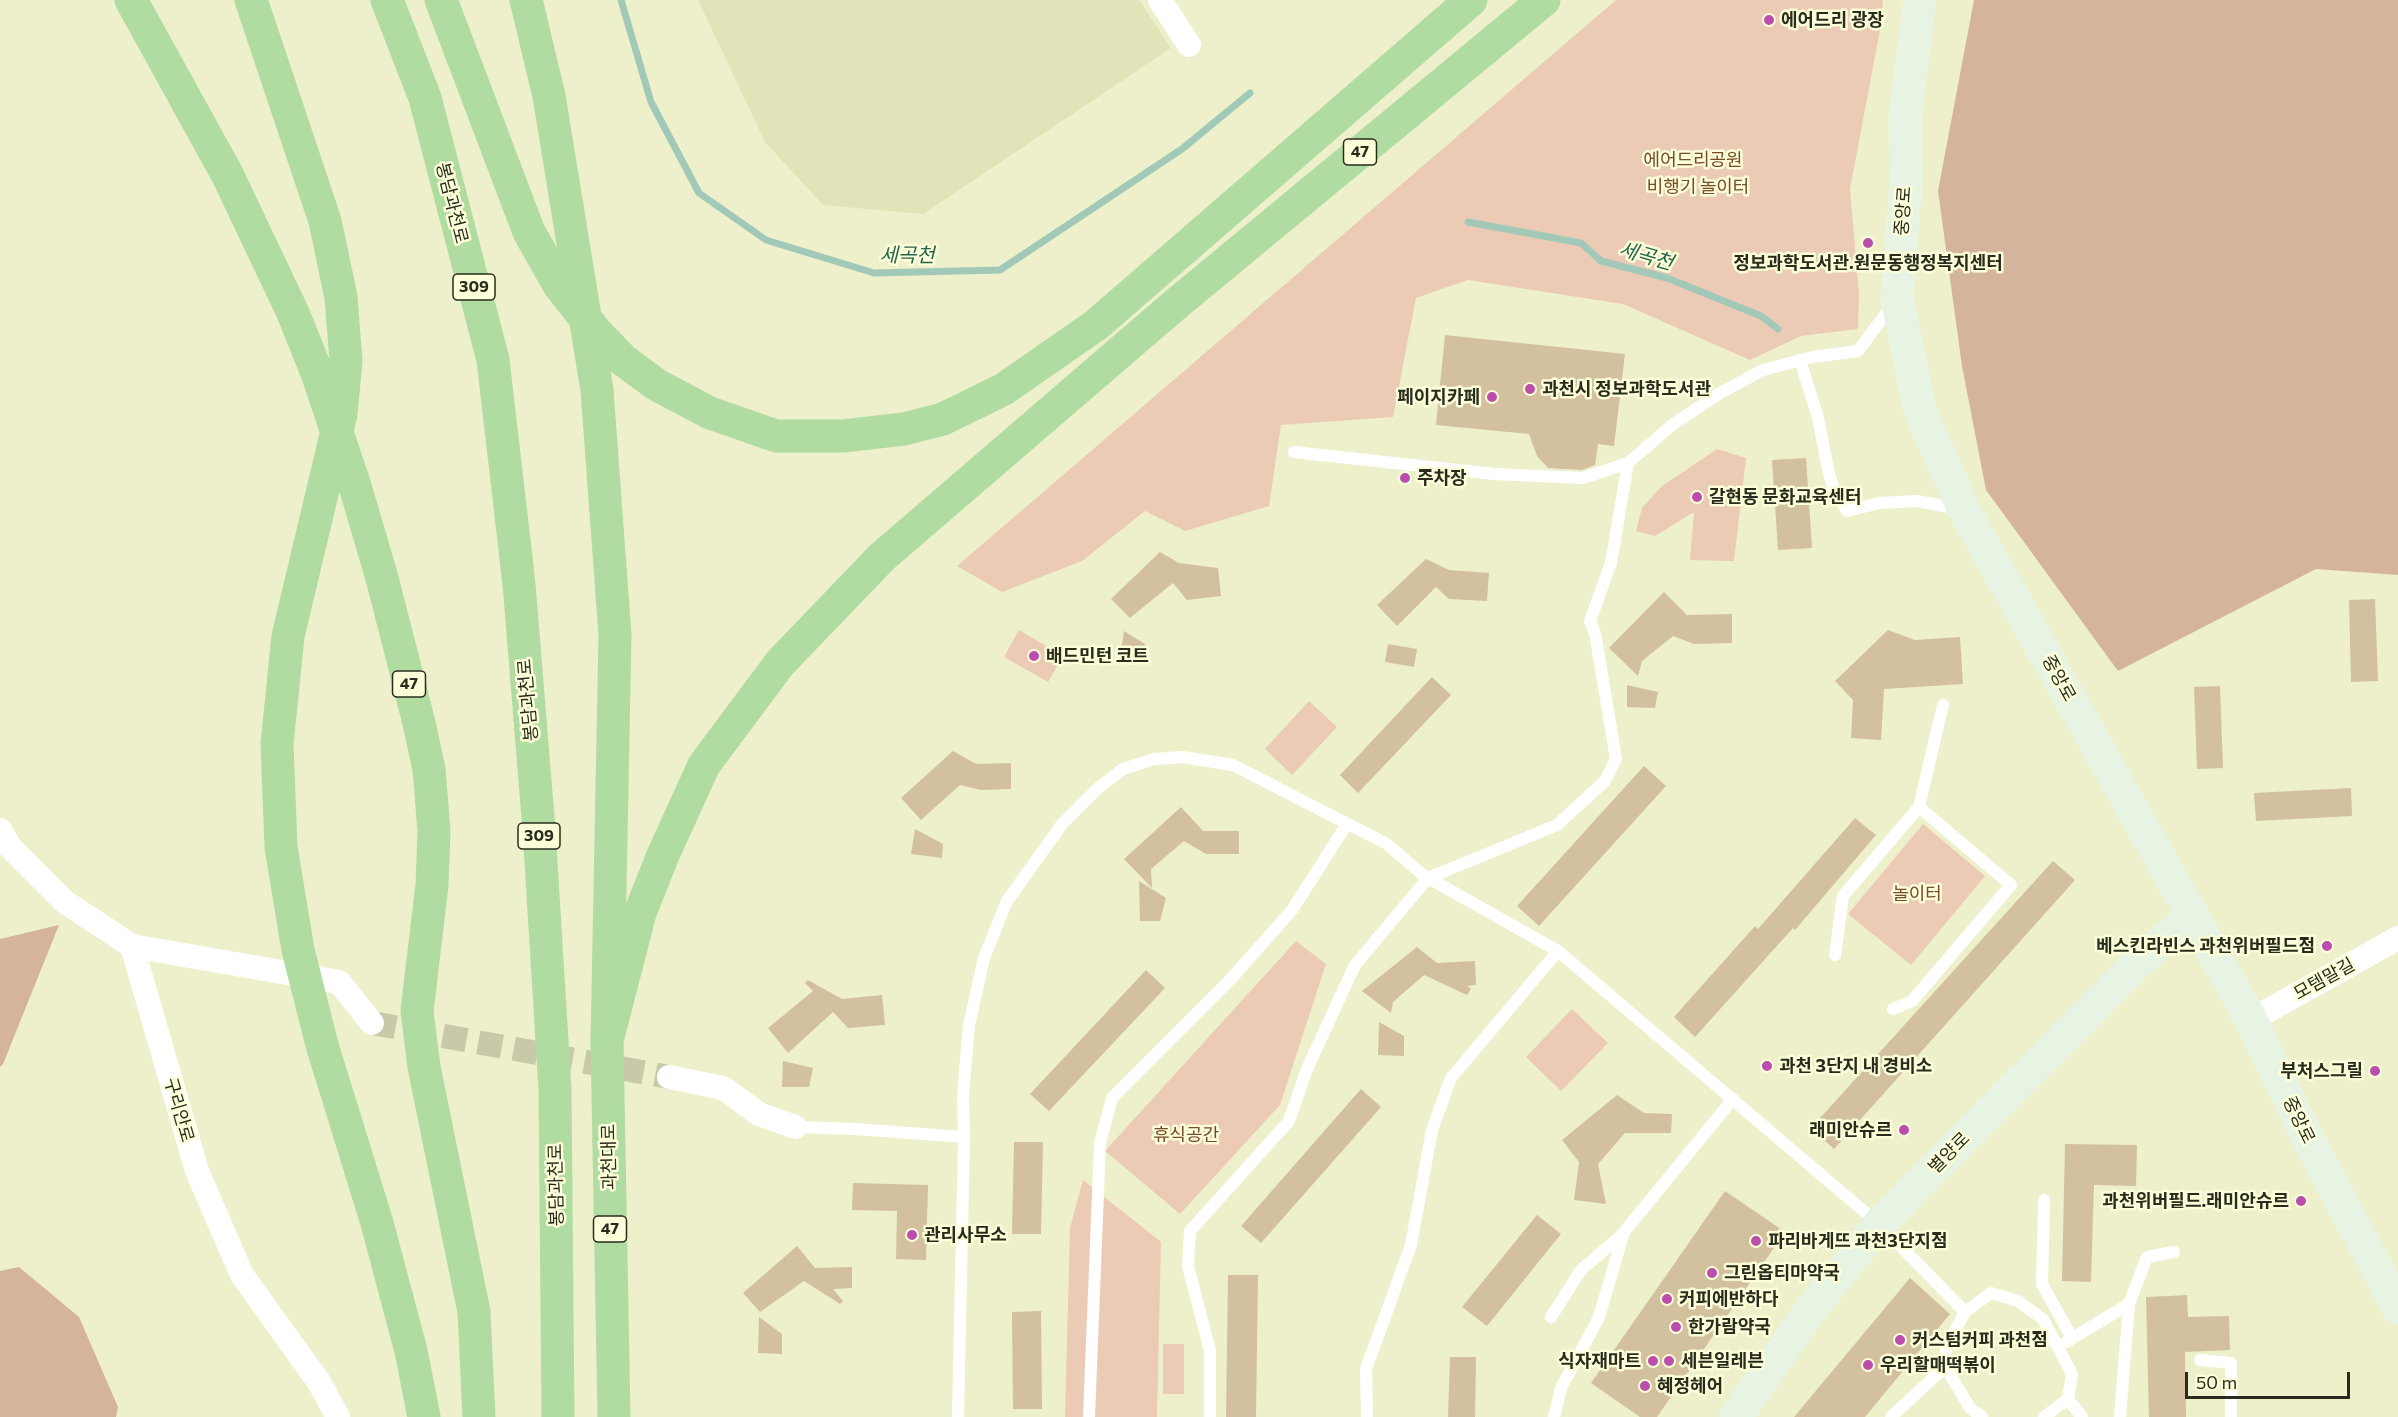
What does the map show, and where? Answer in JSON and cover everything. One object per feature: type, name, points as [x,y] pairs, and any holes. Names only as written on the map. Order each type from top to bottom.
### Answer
[{"type":"highway","name":"47","points":[[131,0],[227,174],[293,313],[317,373],[354,483],[382,578],[416,712],[429,769],[434,831],[432,885],[417,1011],[424,1067],[474,1312],[479,1417]]},
{"type":"highway","points":[[251,0],[325,221],[341,297],[346,361],[341,414],[288,636],[277,744],[281,847],[298,950],[321,1045],[377,1223],[411,1351],[424,1417]]},
{"type":"highway","name":"봉담과천로","points":[[387,0],[425,98],[493,360],[519,584],[539,830],[555,1089],[558,1417]]},
{"type":"highway","points":[[441,0],[529,232],[559,285],[596,332],[623,360],[657,384],[710,413],[776,436],[843,436],[904,429],[943,419],[1004,388],[1096,325],[1471,0]]},
{"type":"highway","name":"47","points":[[526,0],[549,96],[597,390],[615,635],[607,1041]]},
{"type":"highway","name":"47","points":[[607,1041],[639,913],[704,765],[780,663],[882,557],[1176,304],[1544,0]]},
{"type":"highway","name":"과천대로","points":[[607,1041],[614,1417]]},
{"type":"street","points":[[1160,0],[1189,45]]},
{"type":"street","name":"중앙로","points":[[1920,0],[1905,117],[1906,182],[1897,298],[1920,411],[1964,510],[2251,1020],[2307,1137],[2398,1308]]},
{"type":"street","points":[[0,830],[10,847],[65,902],[132,945],[339,982],[372,1023]]},
{"type":"street","name":"별양로","points":[[1736,1417],[1809,1312],[1879,1224],[2135,964],[2193,915]]},
{"type":"street","name":"모템말길","points":[[2251,1020],[2398,938]]},
{"type":"street","name":"구리안로","points":[[132,945],[197,1171],[237,1264],[242,1275],[320,1382],[338,1417]]},
{"type":"street","points":[[669,1077],[723,1088],[759,1114],[795,1127]]},
{"type":"lane","points":[[1294,452],[1494,474],[1583,478],[1628,463],[1672,425],[1720,393],[1763,370],[1800,360],[1858,351],[1897,298]]},
{"type":"lane","points":[[1800,360],[1818,418],[1829,474],[1835,492],[1847,511],[1880,503],[1917,501],[1964,510]]},
{"type":"lane","points":[[1210,1417],[1210,1351],[1188,1266],[1190,1231],[1289,1121],[1306,1069],[1355,965],[1428,878],[1557,825],[1605,781],[1616,759],[1595,633],[1590,621],[1611,563],[1628,463]]},
{"type":"lane","points":[[1835,955],[1843,896],[1919,807],[1943,705]]},
{"type":"lane","points":[[958,1417],[963,1095],[969,1025],[984,958],[1007,901],[1062,824],[1097,789],[1123,769],[1154,759],[1182,757],[1233,765],[1387,844],[1428,878],[1558,951],[1879,1224],[1965,1312]]},
{"type":"lane","points":[[1893,1009],[1912,1001],[2011,885],[1919,807]]},
{"type":"lane","points":[[1089,1417],[1100,1143],[1112,1098],[1230,980],[1292,910],[1347,824]]},
{"type":"lane","points":[[1367,1417],[1366,1370],[1411,1245],[1432,1130],[1451,1078],[1558,951]]},
{"type":"lane","points":[[1551,1317],[1581,1270],[1624,1232],[1733,1099]]},
{"type":"lane","points":[[795,1127],[964,1137]]},
{"type":"lane","points":[[2044,1200],[2042,1284],[2072,1338]]},
{"type":"lane","points":[[1554,1417],[1561,1388],[1599,1317],[1624,1232]]},
{"type":"lane","points":[[2120,1417],[2130,1304],[2147,1257],[2174,1252]]},
{"type":"lane","points":[[1982,1417],[1970,1408],[1946,1366],[1947,1347],[1965,1312],[1992,1293],[2018,1301],[2043,1319],[2072,1374],[2068,1399],[2044,1417]]},
{"type":"lane","points":[[2059,1346],[2130,1304]]},
{"type":"lane","points":[[2200,1360],[2230,1363],[2231,1417]]},
{"type":"lane","points":[[1891,1417],[1946,1366]]},
{"type":"lane","points":[[2068,1399],[2082,1417]]},
{"type":"shaded area","points":[[698,0],[1139,0],[1171,48],[923,214],[823,205],[765,142]]},
{"type":"shaded area","points":[[1974,0],[2398,0],[2398,575],[2316,569],[2118,671],[1986,490],[1962,366],[1938,191]]},
{"type":"shaded area","points":[[59,925],[3,1064],[0,1067],[0,939]]},
{"type":"shaded area","points":[[19,1267],[79,1317],[118,1407],[116,1417],[0,1417],[0,1271]]},
{"type":"green space","name":"에어드리공원","points":[[1616,0],[1883,0],[1880,30],[1850,189],[1859,294],[1858,329],[1801,336],[1750,360],[1623,304],[1468,280],[1416,298],[1393,417],[1281,425],[1269,506],[1185,531],[1145,511],[1082,561],[1002,592],[957,566]]},
{"type":"green space","name":"갈현동 문화교육센터","points":[[1717,449],[1746,458],[1734,561],[1690,560],[1694,512],[1655,536],[1636,531],[1642,508],[1662,486]]},
{"type":"green space","name":"배드민턴 코트","points":[[1019,630],[1063,656],[1048,682],[1004,657]]},
{"type":"green space","points":[[1309,701],[1337,727],[1292,775],[1265,749]]},
{"type":"green space","name":"놀이터","points":[[1923,824],[1985,876],[1911,965],[1848,914]]},
{"type":"green space","name":"휴식공간","points":[[1296,941],[1326,964],[1280,1105],[1180,1214],[1105,1151]]},
{"type":"green space","points":[[1572,1009],[1608,1043],[1561,1091],[1526,1057]]},
{"type":"green space","points":[[1083,1180],[1161,1242],[1157,1417],[1065,1417],[1070,1228]]},
{"type":"green space","points":[[1163,1344],[1184,1344],[1184,1394],[1163,1394]]},
{"type":"building","name":"과천시 정보과학도서관","points":[[1445,335],[1625,354],[1614,446],[1598,444],[1595,465],[1582,470],[1548,468],[1537,456],[1529,434],[1436,425]]},
{"type":"building","points":[[1806,458],[1812,548],[1778,550],[1772,460]]},
{"type":"building","points":[[1160,552],[1179,563],[1218,568],[1221,596],[1187,600],[1173,583],[1130,618],[1111,599]]},
{"type":"building","points":[[1426,559],[1449,570],[1489,573],[1487,601],[1449,599],[1436,587],[1397,626],[1377,605]]},
{"type":"building","points":[[1664,592],[1687,615],[1732,614],[1732,643],[1694,644],[1673,636],[1642,661],[1638,676],[1609,648]]},
{"type":"building","points":[[2375,599],[2378,681],[2351,682],[2349,600]]},
{"type":"building","points":[[1888,630],[1915,640],[1960,637],[1963,684],[1884,689],[1881,740],[1851,738],[1853,700],[1835,681]]},
{"type":"building","points":[[1124,631],[1145,644],[1142,663],[1120,659]]},
{"type":"building","points":[[1388,644],[1417,649],[1414,667],[1385,662]]},
{"type":"building","points":[[1432,677],[1451,695],[1358,793],[1340,775]]},
{"type":"building","points":[[1627,685],[1658,692],[1655,708],[1627,707]]},
{"type":"building","points":[[2220,686],[2223,768],[2197,769],[2194,687]]},
{"type":"building","points":[[953,751],[976,764],[1011,763],[1011,789],[981,790],[960,785],[921,820],[901,798]]},
{"type":"building","points":[[1644,766],[1666,786],[1539,926],[1517,906]]},
{"type":"building","points":[[2351,788],[2352,816],[2256,821],[2254,793]]},
{"type":"building","points":[[1181,807],[1203,831],[1239,831],[1239,854],[1206,854],[1184,841],[1151,869],[1152,888],[1124,859]]},
{"type":"building","points":[[1855,818],[1876,835],[1795,930],[1793,928],[1695,1037],[1674,1017],[1755,926],[1758,929]]},
{"type":"building","points":[[915,829],[943,844],[942,858],[911,854]]},
{"type":"building","points":[[2053,861],[2075,880],[1834,1149],[1811,1128]]},
{"type":"building","points":[[1139,881],[1166,898],[1160,921],[1140,921]]},
{"type":"building","points":[[1417,947],[1437,963],[1475,961],[1476,985],[1467,986],[1471,989],[1467,995],[1424,975],[1393,1002],[1391,1013],[1362,991]]},
{"type":"building","points":[[1146,970],[1165,988],[1049,1111],[1030,1094]]},
{"type":"building","points":[[808,980],[842,999],[882,995],[885,1025],[848,1028],[833,1012],[788,1053],[768,1028],[813,991],[805,983]]},
{"type":"building","points":[[1379,1022],[1404,1036],[1404,1056],[1378,1055]]},
{"type":"building","points":[[783,1061],[813,1068],[809,1087],[782,1087]]},
{"type":"building","points":[[1361,1089],[1381,1107],[1261,1243],[1241,1226]]},
{"type":"building","points":[[1617,1095],[1644,1113],[1672,1114],[1671,1133],[1625,1133],[1598,1164],[1606,1204],[1574,1200],[1579,1162],[1562,1140]]},
{"type":"building","points":[[1014,1142],[1043,1142],[1041,1234],[1012,1234]]},
{"type":"building","points":[[2065,1144],[2137,1145],[2136,1186],[2094,1185],[2091,1282],[2062,1281]]},
{"type":"building","name":"관리사무소","points":[[853,1183],[928,1185],[926,1260],[896,1259],[897,1211],[852,1210]]},
{"type":"building","points":[[1725,1191],[1785,1232],[1657,1417],[1640,1417],[1591,1383]]},
{"type":"building","points":[[1537,1215],[1561,1234],[1487,1326],[1462,1307]]},
{"type":"building","points":[[797,1246],[815,1268],[852,1267],[852,1288],[833,1289],[843,1301],[840,1304],[804,1281],[760,1312],[743,1293]]},
{"type":"building","points":[[1228,1275],[1258,1275],[1256,1417],[1226,1417]]},
{"type":"building","points":[[1910,1278],[1950,1314],[1865,1417],[1794,1417]]},
{"type":"building","points":[[2187,1295],[2188,1317],[2229,1316],[2230,1350],[2185,1352],[2186,1417],[2149,1417],[2146,1297]]},
{"type":"building","points":[[1041,1311],[1042,1409],[1013,1409],[1012,1312]]},
{"type":"building","points":[[759,1317],[782,1334],[782,1354],[758,1353]]},
{"type":"building","points":[[1450,1357],[1476,1357],[1475,1417],[1448,1417]]},
{"type":"waterway","name":"세곡천","points":[[621,0],[651,102],[699,193],[766,240],[874,273],[1000,270],[1182,149],[1250,93]]},
{"type":"waterway","name":"세곡천","points":[[1468,222],[1581,243],[1601,261],[1667,278],[1761,316],[1778,329]]},
{"type":"tunnel","points":[[372,1023],[669,1077]]},
{"type":"place","name":"에어드리 광장","points":[[1769,20]]},
{"type":"place","name":"정보과학도서관.원문동행정복지센터","points":[[1868,243]]},
{"type":"place","name":"과천시 정보과학도서관","points":[[1530,389]]},
{"type":"place","name":"페이지카페","points":[[1492,397]]},
{"type":"place","name":"주차장","points":[[1405,478]]},
{"type":"place","name":"갈현동 문화교육센터","points":[[1697,497]]},
{"type":"place","name":"배드민턴 코트","points":[[1034,656]]},
{"type":"place","name":"베스킨라빈스 과천위버필드점","points":[[2327,946]]},
{"type":"place","name":"과천 3단지 내 경비소","points":[[1767,1066]]},
{"type":"place","name":"부처스그릴","points":[[2375,1071]]},
{"type":"place","name":"래미안슈르","points":[[1904,1130]]},
{"type":"place","name":"과천위버필드.래미안슈르","points":[[2301,1201]]},
{"type":"place","name":"관리사무소","points":[[912,1235]]},
{"type":"place","name":"파리바게뜨 과천3단지점","points":[[1756,1241]]},
{"type":"place","name":"그린옵티마약국","points":[[1712,1273]]},
{"type":"place","name":"커피에반하다","points":[[1667,1299]]},
{"type":"place","name":"한가람약국","points":[[1676,1327]]},
{"type":"place","name":"커스텀커피 과천점","points":[[1900,1340]]},
{"type":"place","name":"식자재마트","points":[[1653,1361]]},
{"type":"place","name":"세븐일레븐","points":[[1669,1361]]},
{"type":"place","name":"우리할매떡볶이","points":[[1868,1365]]},
{"type":"place","name":"혜정헤어","points":[[1645,1386]]},
{"type":"park label","name":"비행기 놀이터","points":[[1698,187]]}]
